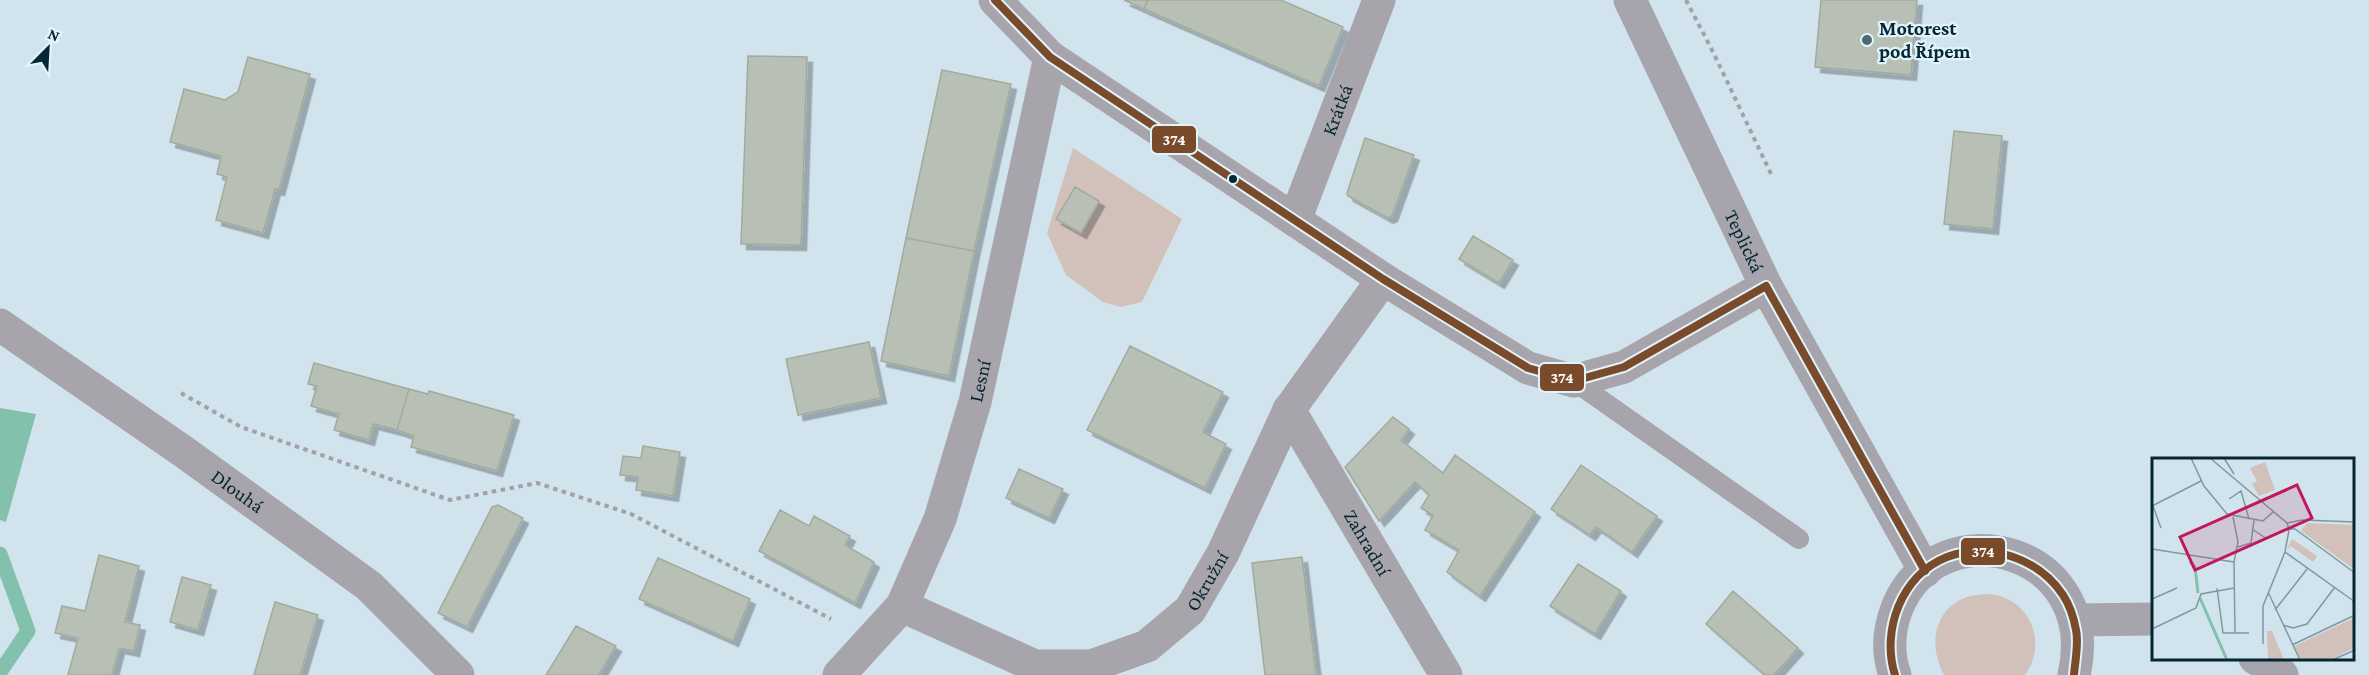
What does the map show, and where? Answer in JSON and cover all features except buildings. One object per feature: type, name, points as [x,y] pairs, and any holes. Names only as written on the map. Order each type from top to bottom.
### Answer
[{"type":"main road","name":"Teplická","points":[[1630,0],[1766,286],[1925,571]]},
{"type":"main road","points":[[1895,675],[1890,651],[1893,618],[1900,601],[1911,585],[1925,571],[1946,559],[1965,553],[2002,552],[2032,564],[2047,575],[2069,603],[2076,620],[2079,640],[2074,675]]},
{"type":"main road","points":[[2076,620],[2152,619]]},
{"type":"main road","points":[[2258,660],[2282,675]]},
{"type":"street","points":[[995,0],[1050,57],[1383,279],[1528,368],[1574,381],[1624,367],[1766,286]]},
{"type":"street","name":"Krátká","points":[[1295,220],[1379,0]]},
{"type":"street","name":"Lesní","points":[[839,675],[902,606],[940,519],[975,402],[1050,57]]},
{"type":"street","name":"Okružní","points":[[902,606],[1035,666],[1091,666],[1147,646],[1190,610],[1223,553],[1288,410],[1383,279]]},
{"type":"street","name":"Dlouhá","points":[[0,325],[184,452],[369,586],[458,675]]},
{"type":"street","name":"Zahradní","points":[[1288,410],[1446,675]]},
{"type":"lane","points":[[1574,381],[1799,539]]},
{"type":"path","points":[[1686,0],[1772,177]]},
{"type":"path","points":[[178,392],[241,427],[450,500],[537,483],[631,514],[871,640]]},
{"type":"shaded area","points":[[1073,148],[1182,219],[1142,302],[1121,307],[1103,302],[1066,275],[1047,233]]},
{"type":"shaded area","points":[[0,408],[36,414],[6,522],[0,520]]},
{"type":"shaded area","points":[[1989,594],[2003,597],[2025,613],[2034,632],[2034,654],[2031,665],[2025,675],[1944,675],[1939,664],[1935,640],[1941,618],[1958,601],[1970,596]]},
{"type":"waterway","points":[[0,554],[28,631],[0,672]]},
{"type":"transit line","name":"374","points":[[995,0],[1050,57],[1383,279],[1528,368],[1574,381],[1624,367],[1766,286]]},
{"type":"transit line","name":"374","points":[[1766,286],[1925,571]]},
{"type":"transit line","name":"374","points":[[1895,675],[1891,658],[1893,623],[1898,606],[1907,591],[1931,565],[1947,557],[1979,551],[1996,552],[2027,563],[2053,582],[2063,595],[2071,612],[2077,635],[2074,675]]},
{"type":"place","name":"Motorest pod Řípem","points":[[1867,40]]}]
